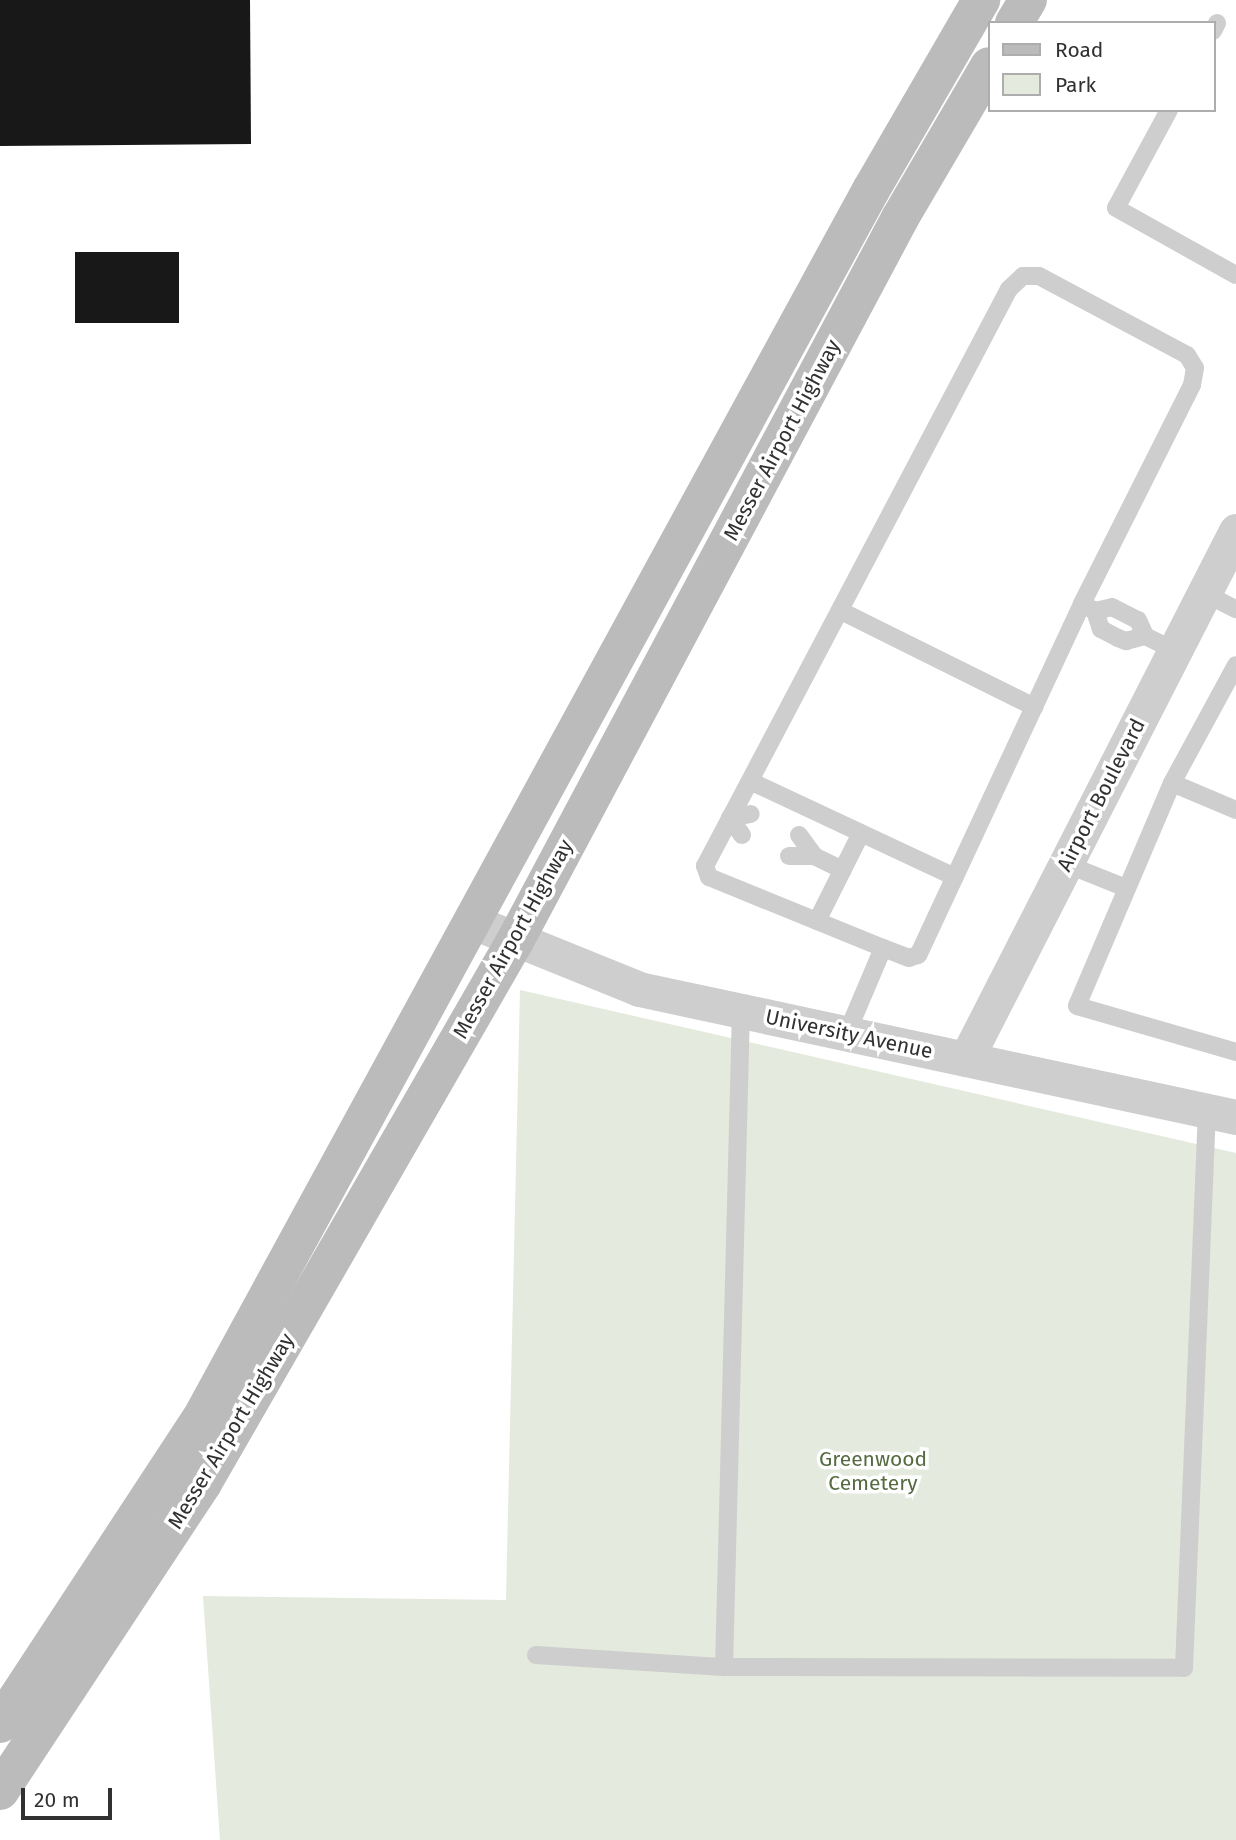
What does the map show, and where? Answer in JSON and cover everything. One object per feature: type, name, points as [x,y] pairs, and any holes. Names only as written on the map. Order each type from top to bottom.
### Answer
[{"type":"main road","name":"Messer Airport Highway","points":[[0,1724],[200,1420],[871,190],[981,0]]},
{"type":"main road","points":[[1015,21],[1028,0]]},
{"type":"main road","name":"Messer Airport Highway","points":[[0,1791],[203,1483],[515,941],[900,218],[988,68]]},
{"type":"street","name":"Airport Boulevard","points":[[966,1059],[1066,864],[1160,643],[1204,593],[1236,531]]},
{"type":"street","name":"University Avenue","points":[[471,921],[639,989],[1222,1114]]},
{"type":"lane","points":[[1168,112],[1116,208],[1236,275]]},
{"type":"lane","points":[[1023,276],[1039,276],[1187,355],[1195,368],[1192,385],[1089,608],[1034,707],[918,955],[909,958],[709,877],[705,866],[841,611],[1009,289],[1023,276]]},
{"type":"lane","points":[[1204,593],[1236,609]]},
{"type":"lane","points":[[1089,608],[1112,607],[1138,620],[1160,643]]},
{"type":"lane","points":[[1089,608],[1101,629],[1118,638],[1160,643]]},
{"type":"lane","points":[[841,611],[1034,707]]},
{"type":"lane","points":[[1236,665],[1172,783],[1077,1006],[1236,1052]]},
{"type":"lane","points":[[750,781],[955,877]]},
{"type":"lane","points":[[1172,783],[1236,810]]},
{"type":"lane","points":[[730,818],[751,814]]},
{"type":"lane","points":[[730,818],[742,835]]},
{"type":"lane","points":[[817,921],[861,833]]},
{"type":"lane","points":[[799,835],[814,856]]},
{"type":"lane","points":[[789,856],[814,856],[843,870]]},
{"type":"lane","points":[[1066,864],[1126,888]]},
{"type":"lane","points":[[847,1034],[883,948]]},
{"type":"lane","points":[[724,1667],[741,1010]]},
{"type":"lane","points":[[536,1655],[724,1667],[1184,1668],[1222,1114]]},
{"type":"green space","name":"Greenwood Cemetery","points":[[520,990],[1236,1153],[1236,1840],[220,1840],[203,1596],[506,1600]]},
{"type":"building","points":[[0,0],[250,0],[251,144],[0,146]]},
{"type":"building","points":[[75,252],[179,252],[179,323],[75,323]]}]
